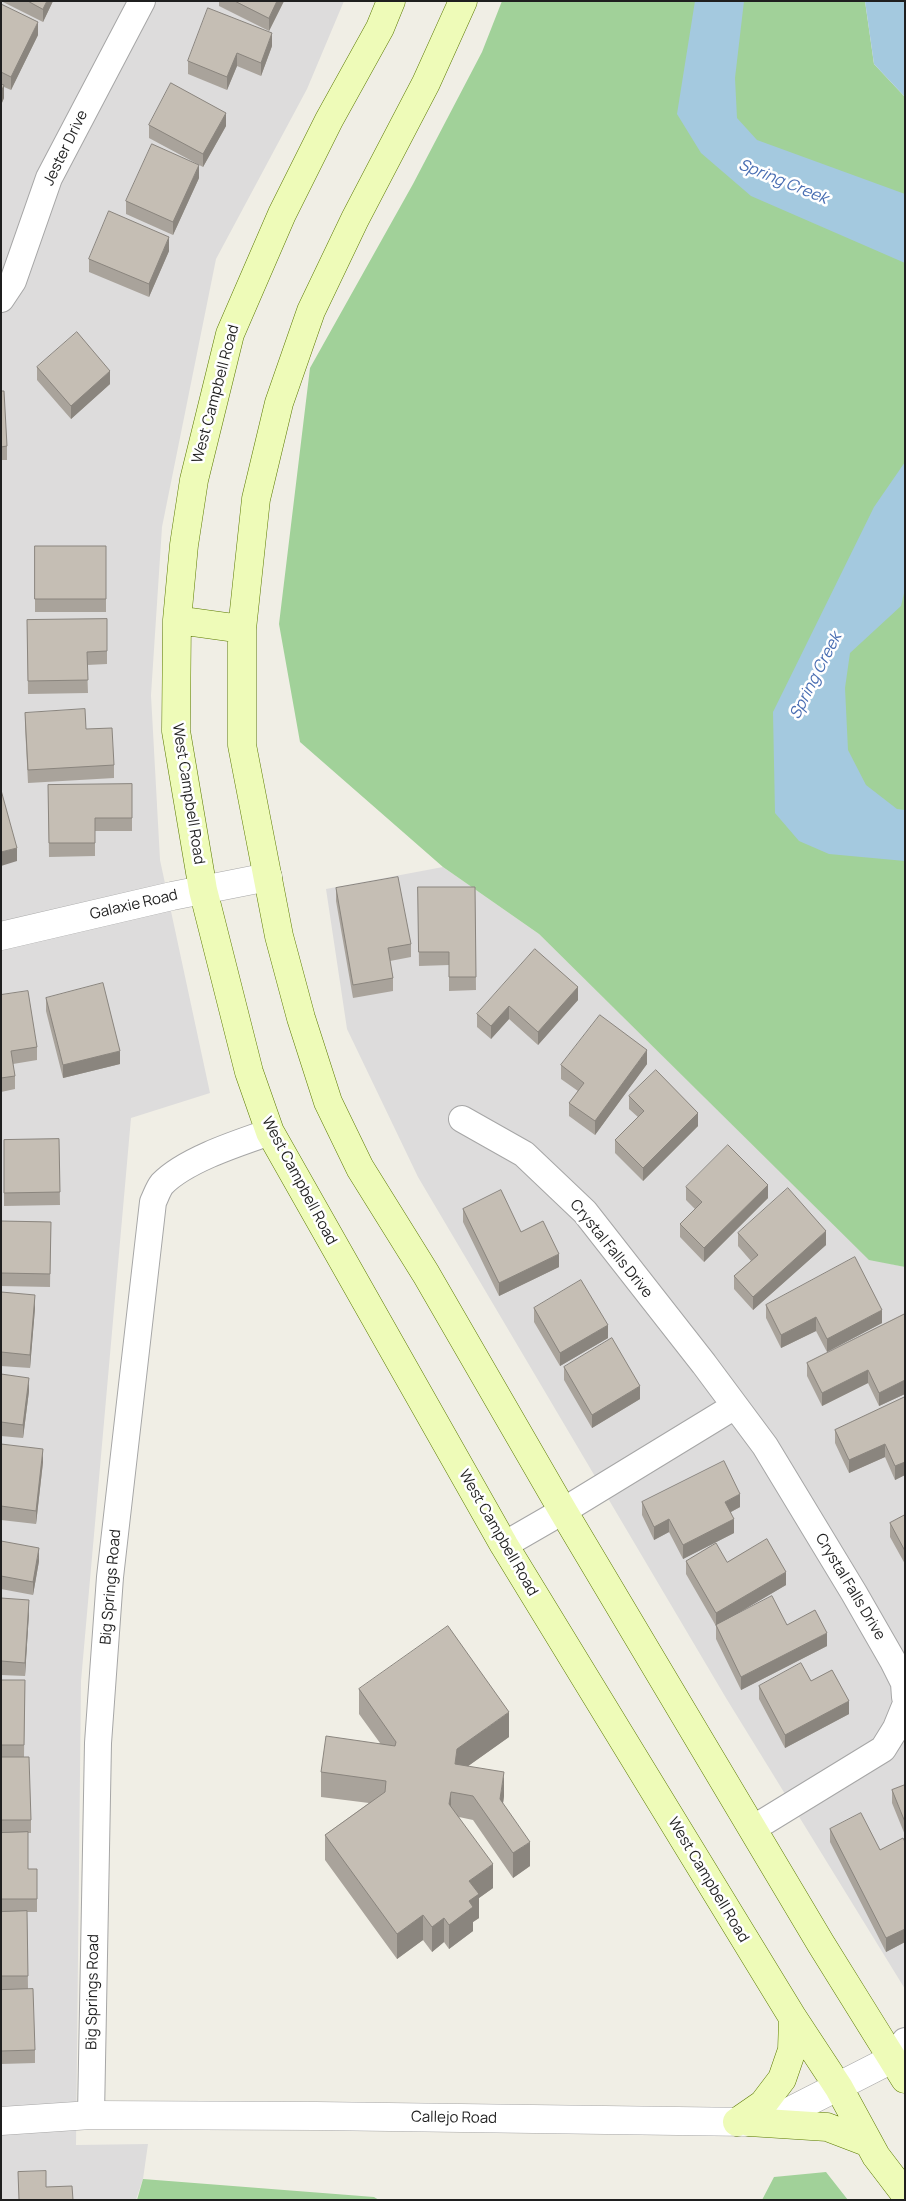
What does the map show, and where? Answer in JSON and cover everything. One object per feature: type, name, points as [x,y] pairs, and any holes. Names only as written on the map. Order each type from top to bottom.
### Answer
[{"type":"main road","name":"West Campbell Road","points":[[391,1],[380,28],[329,120],[282,214],[230,334],[194,480],[184,545],[178,620],[176,731],[203,890],[248,1072],[270,1132],[504,1545],[793,2018],[839,2088],[876,2156],[905,2194]]},
{"type":"main road","points":[[463,1],[426,83],[311,311],[279,403],[256,500],[242,629],[242,745],[279,936],[301,1018],[328,1102],[360,1168],[426,1274],[821,1944],[902,2059]]},
{"type":"main road","points":[[178,620],[242,629]]},
{"type":"main road","points":[[743,2122],[763,2104],[782,2079],[792,2050],[793,2018]]},
{"type":"main road","points":[[743,2122],[827,2127],[869,2144]]},
{"type":"street","name":"Jester Drive","points":[[1,299],[13,281],[49,178],[142,1]]},
{"type":"street","name":"Galaxie Road","points":[[1,936],[268,877]]},
{"type":"street","name":"Crystal Falls Drive","points":[[462,1119],[524,1154],[584,1212],[735,1406],[765,1446],[854,1593],[904,1683],[905,1698]]},
{"type":"street","name":"Big Springs Road","points":[[91,2116],[99,1734],[110,1577],[153,1202],[161,1185],[178,1171],[237,1144],[270,1132]]},
{"type":"street","points":[[504,1545],[564,1511],[735,1406]]},
{"type":"street","points":[[754,1828],[883,1749],[896,1728],[905,1706]]},
{"type":"street","name":"Callejo Road","points":[[1,2121],[91,2116],[316,2116],[743,2122],[788,2112],[902,2059]]},
{"type":"shaded area","points":[[1,1],[344,1],[307,89],[216,259],[162,527],[151,695],[160,860],[210,1093],[131,1118],[81,1681],[76,2145],[148,2144],[143,2179],[136,2200],[1,2200]]},
{"type":"shaded area","points":[[443,867],[539,934],[869,1259],[905,1267],[905,1989],[726,1698],[418,1177],[347,1029],[326,889]]},
{"type":"green space","points":[[502,1],[865,1],[874,64],[905,97],[905,1267],[869,1260],[539,934],[443,867],[300,742],[279,624],[310,368],[413,184],[482,52]]},
{"type":"green space","points":[[826,2172],[848,2200],[762,2200],[774,2177]]},
{"type":"green space","points":[[143,2179],[374,2197],[379,2200],[137,2200]]},
{"type":"water","name":"Spring Creek","points":[[695,1],[744,1],[735,78],[737,118],[757,140],[905,194],[905,263],[751,196],[701,153],[677,114]]},
{"type":"water","points":[[865,1],[905,1],[905,97],[874,64]]},
{"type":"water","name":"Spring Creek","points":[[905,462],[905,589],[901,606],[850,653],[845,688],[848,750],[866,785],[897,809],[905,810],[905,861],[829,854],[799,841],[775,813],[773,712],[874,507]]},
{"type":"building","points":[[28,1],[47,1],[43,9]]},
{"type":"building","points":[[235,1],[277,1],[269,18]]},
{"type":"building","points":[[1,4],[38,22],[11,77],[1,72]]},
{"type":"building","points":[[208,8],[272,33],[261,63],[237,53],[227,77],[188,61]]},
{"type":"building","points":[[171,83],[226,113],[203,154],[149,125]]},
{"type":"building","points":[[152,144],[199,165],[173,222],[126,201]]},
{"type":"building","points":[[109,211],[169,237],[149,284],[89,259]]},
{"type":"building","points":[[77,332],[110,371],[71,406],[37,367]]},
{"type":"building","points":[[1,391],[4,391],[7,446],[1,447]]},
{"type":"building","points":[[35,546],[106,546],[106,599],[35,599]]},
{"type":"building","points":[[107,619],[107,651],[87,652],[88,680],[28,681],[27,620]]},
{"type":"building","points":[[85,709],[86,729],[112,728],[114,765],[28,770],[25,713]]},
{"type":"building","points":[[132,784],[132,818],[95,818],[95,843],[49,843],[48,785]]},
{"type":"building","points":[[1,790],[17,848],[1,852]]},
{"type":"building","points":[[398,877],[411,944],[388,948],[393,978],[353,985],[336,888]]},
{"type":"building","points":[[418,887],[475,887],[476,977],[449,977],[449,952],[419,952]]},
{"type":"building","points":[[535,949],[578,987],[538,1032],[509,1006],[491,1026],[477,1014]]},
{"type":"building","points":[[103,983],[120,1051],[63,1065],[46,998]]},
{"type":"building","points":[[28,991],[37,1047],[11,1051],[15,1076],[1,1078],[1,995]]},
{"type":"building","points":[[600,1015],[647,1050],[595,1121],[569,1103],[584,1083],[561,1065]]},
{"type":"building","points":[[656,1070],[698,1113],[643,1168],[615,1140],[644,1111],[629,1096]]},
{"type":"building","points":[[59,1139],[60,1192],[4,1193],[4,1140]]},
{"type":"building","points":[[728,1145],[768,1185],[704,1248],[680,1224],[702,1202],[686,1187]]},
{"type":"building","points":[[788,1188],[826,1231],[753,1297],[734,1276],[758,1255],[738,1233]]},
{"type":"building","points":[[501,1190],[521,1232],[543,1221],[559,1254],[499,1283],[463,1209]]},
{"type":"building","points":[[1,1221],[51,1222],[50,1274],[1,1273]]},
{"type":"building","points":[[855,1257],[882,1310],[827,1339],[816,1317],[781,1335],[766,1305]]},
{"type":"building","points":[[581,1280],[608,1325],[560,1353],[534,1308]]},
{"type":"building","points":[[1,1292],[35,1295],[30,1355],[1,1352]]},
{"type":"building","points":[[905,1314],[905,1380],[879,1393],[868,1370],[822,1393],[807,1363]]},
{"type":"building","points":[[612,1338],[640,1386],[592,1415],[564,1367]]},
{"type":"building","points":[[1,1374],[29,1378],[23,1425],[1,1422]]},
{"type":"building","points":[[905,1397],[905,1462],[895,1466],[885,1444],[849,1460],[835,1430]]},
{"type":"building","points":[[1,1444],[43,1449],[36,1511],[1,1506]]},
{"type":"building","points":[[724,1461],[740,1494],[725,1502],[734,1519],[683,1545],[669,1519],[654,1527],[642,1502]]},
{"type":"building","points":[[905,1515],[905,1551],[890,1523]]},
{"type":"building","points":[[767,1539],[786,1572],[716,1613],[686,1561],[716,1543],[727,1562]]},
{"type":"building","points":[[1,1541],[39,1548],[33,1582],[1,1576]]},
{"type":"building","points":[[772,1596],[787,1625],[815,1610],[827,1633],[741,1677],[716,1625]]},
{"type":"building","points":[[1,1598],[29,1600],[25,1663],[1,1661]]},
{"type":"building","points":[[448,1626],[509,1712],[457,1749],[455,1764],[504,1772],[500,1799],[530,1842],[513,1853],[473,1796],[451,1792],[449,1804],[493,1864],[469,1881],[479,1894],[469,1901],[473,1907],[449,1925],[444,1918],[432,1927],[423,1915],[397,1934],[325,1835],[385,1792],[386,1781],[321,1772],[326,1736],[395,1746],[396,1742],[359,1689]]},
{"type":"building","points":[[801,1663],[811,1681],[832,1670],[849,1701],[785,1735],[759,1686]]},
{"type":"building","points":[[1,1680],[25,1680],[24,1745],[1,1745]]},
{"type":"building","points":[[1,1757],[29,1757],[31,1820],[1,1820]]},
{"type":"building","points":[[905,1785],[905,1822],[892,1790]]},
{"type":"building","points":[[861,1813],[880,1850],[903,1838],[905,1842],[905,1929],[886,1938],[830,1829]]},
{"type":"building","points":[[28,1832],[28,1869],[37,1869],[37,1899],[1,1899],[1,1833]]},
{"type":"building","points":[[27,1911],[28,1976],[1,1976],[1,1912]]},
{"type":"building","points":[[33,1989],[35,2050],[1,2051],[1,1990]]},
{"type":"building","points":[[46,2171],[46,2187],[72,2186],[73,2200],[19,2200],[18,2172]]}]
